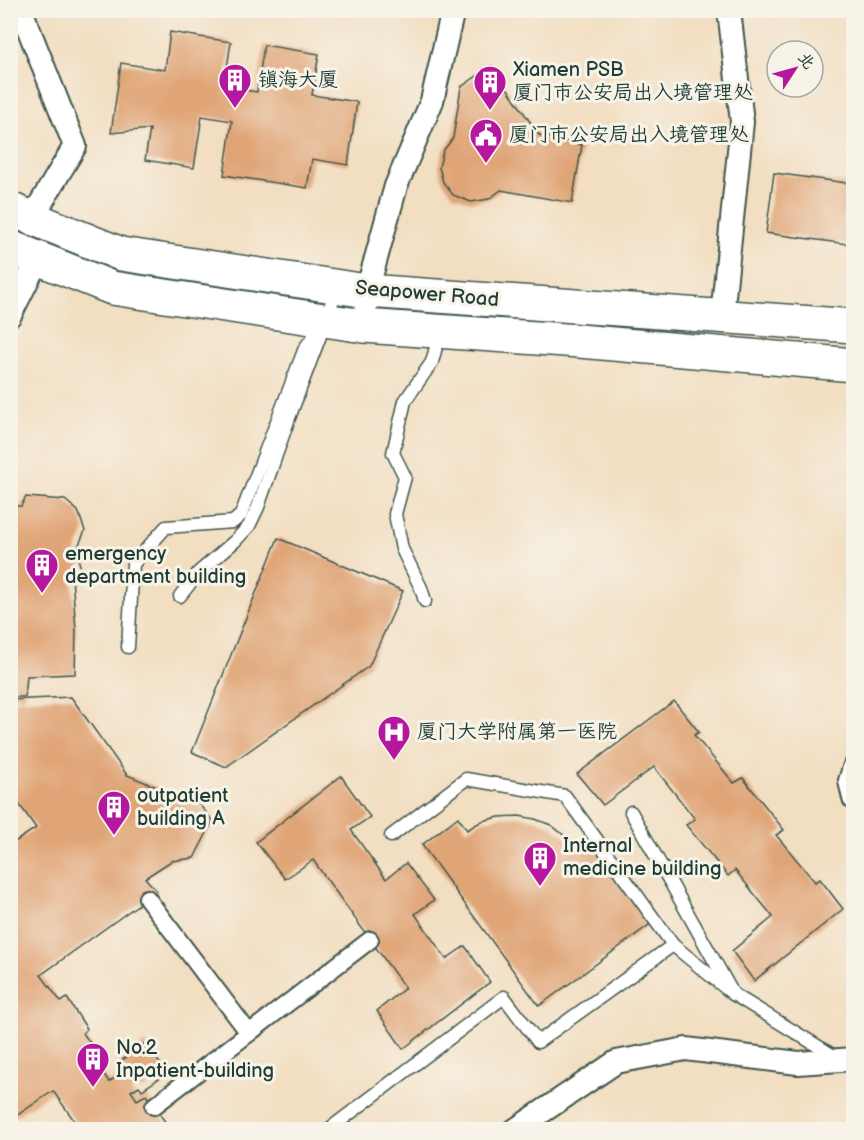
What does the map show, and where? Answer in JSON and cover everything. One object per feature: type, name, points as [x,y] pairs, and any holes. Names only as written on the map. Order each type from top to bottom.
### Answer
[{"type":"main road","name":"Seapower Road","points":[[21,214],[121,254],[352,288],[444,314],[591,342],[854,365]]},
{"type":"main road","name":"Seapower Road","points":[[24,253],[112,288],[364,326],[444,314],[722,316],[854,326]]},
{"type":"street","points":[[21,10],[75,146],[21,214]]},
{"type":"street","points":[[364,326],[352,288],[432,101],[453,10]]},
{"type":"street","points":[[722,316],[742,122],[729,10]]},
{"type":"street","points":[[10,315],[24,253]]},
{"type":"street","points":[[854,768],[850,781],[854,798]]},
{"type":"street","points":[[147,898],[249,1033]]},
{"type":"street","points":[[154,1106],[370,940]]},
{"type":"street","points":[[515,1130],[616,1062],[686,1049],[798,1063],[847,1060]]},
{"type":"lane","points":[[128,647],[134,564],[166,527],[233,522],[242,516],[305,348],[352,288]]},
{"type":"lane","points":[[425,601],[402,549],[395,514],[405,477],[393,453],[405,401],[432,362],[444,314]]},
{"type":"lane","points":[[180,596],[198,573],[249,526],[326,320]]},
{"type":"lane","points":[[391,836],[466,779],[565,796],[673,945],[733,994],[847,1060]]},
{"type":"lane","points":[[631,812],[733,994]]},
{"type":"lane","points":[[328,1130],[504,997],[538,1042],[673,945]]},
{"type":"building","name":"镇海大厦","points":[[170,32],[231,42],[224,87],[257,92],[264,45],[319,54],[312,95],[357,102],[348,165],[312,159],[307,188],[224,175],[232,121],[202,116],[194,168],[145,160],[150,129],[111,133],[121,63],[165,70]]},
{"type":"building","name":"Xiamen PSB 厦门市公安局出入境管理处","points":[[492,66],[539,135],[582,145],[572,203],[501,190],[489,199],[471,202],[453,195],[443,182],[439,167],[443,151],[453,138],[461,87]]},
{"type":"building","points":[[774,173],[854,184],[854,245],[766,233]]},
{"type":"building","name":"emergency department building","points":[[26,497],[65,500],[78,511],[85,531],[76,551],[83,576],[72,577],[76,630],[75,674],[27,676],[25,697],[10,697],[10,506],[21,506]]},
{"type":"building","name":"outpatient building A","points":[[278,538],[403,591],[369,666],[226,767],[192,752]]},
{"type":"building","name":"outpatient building A","points":[[71,697],[127,775],[199,804],[213,821],[194,858],[171,861],[145,878],[157,891],[41,975],[61,1002],[67,998],[87,1029],[83,1033],[100,1057],[95,1061],[109,1082],[126,1070],[120,1062],[145,1043],[167,1073],[142,1090],[139,1086],[131,1091],[137,1100],[146,1095],[171,1130],[81,1130],[53,1091],[10,1120],[10,845],[36,828],[10,791],[10,700]]},
{"type":"building","points":[[674,701],[699,732],[694,735],[734,783],[743,778],[784,830],[776,835],[815,882],[820,879],[843,909],[754,981],[732,951],[773,917],[735,870],[728,876],[686,825],[695,819],[654,767],[603,805],[577,774]]},
{"type":"building","points":[[341,776],[370,817],[351,830],[386,879],[406,863],[434,900],[415,914],[446,959],[465,946],[490,982],[403,1049],[377,1011],[405,988],[313,860],[285,879],[256,842]]},
{"type":"building","name":"Internal medicine building","points":[[519,816],[551,825],[571,841],[578,851],[594,840],[653,922],[539,1006],[422,845],[458,817],[467,830],[482,821]]},
{"type":"place","name":"镇海大厦","points":[[235,109]]},
{"type":"place","name":"Xiamen PSB 厦门市公安局出入境管理处","points":[[490,111]]},
{"type":"place","name":"厦门市公安局出入境管理处","points":[[486,164]]},
{"type":"place","name":"emergency department building","points":[[42,594]]},
{"type":"place","name":"厦门大学附属第一医院","points":[[394,761]]},
{"type":"place","name":"outpatient building A","points":[[114,836]]},
{"type":"place","name":"Internal medicine building","points":[[540,887]]},
{"type":"place","name":"No.2 Inpatient-building","points":[[93,1088]]}]
